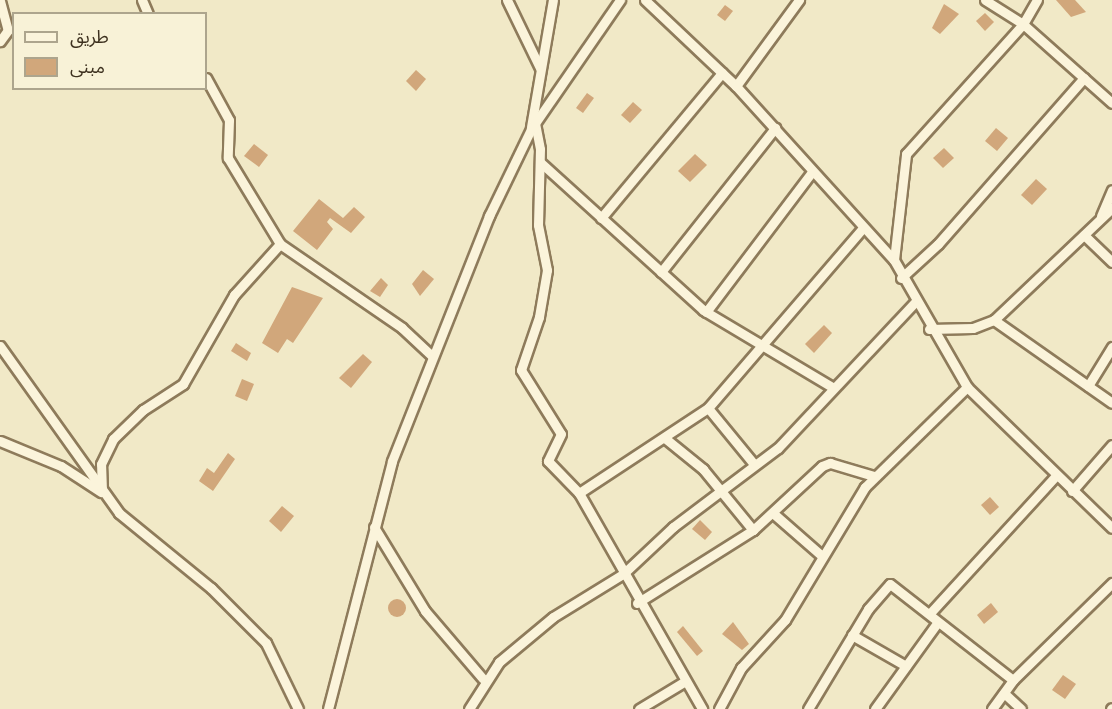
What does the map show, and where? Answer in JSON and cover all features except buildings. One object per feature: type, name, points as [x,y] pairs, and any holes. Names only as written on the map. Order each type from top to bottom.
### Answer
[{"type":"street","points":[[507,0],[541,70]]},
{"type":"street","points":[[553,0],[533,126],[540,162],[538,225],[547,270],[521,370],[561,434],[548,461],[579,493],[637,603],[702,709]]},
{"type":"street","points":[[328,709],[392,461],[432,356],[533,126],[620,0]]},
{"type":"street","points":[[645,0],[736,86],[894,260],[901,278],[916,301],[929,329],[967,387],[1055,477],[1112,528]]},
{"type":"street","points":[[736,86],[799,0]]},
{"type":"street","points":[[985,0],[1023,24],[1112,103]]},
{"type":"street","points":[[894,260],[910,146],[1023,24],[1037,0]]},
{"type":"street","points":[[0,1],[8,30],[0,41]]},
{"type":"street","points":[[601,218],[722,73]]},
{"type":"street","points":[[901,278],[938,244],[1084,78]]},
{"type":"street","points":[[207,80],[229,120],[228,158],[280,244],[402,328],[432,356]]},
{"type":"street","points":[[661,272],[775,128]]},
{"type":"street","points":[[540,162],[706,312],[832,387]]},
{"type":"street","points":[[706,312],[812,172]]},
{"type":"street","points":[[1100,217],[1112,190]]},
{"type":"street","points":[[929,329],[973,328],[994,320],[1112,208]]},
{"type":"street","points":[[579,493],[620,463],[666,440],[708,408],[863,228]]},
{"type":"street","points":[[1084,235],[1112,262]]},
{"type":"street","points":[[103,493],[101,464],[113,439],[143,410],[183,384],[234,295],[280,244]]},
{"type":"street","points":[[470,709],[483,679],[553,617],[623,574],[719,490],[785,441],[832,387],[916,301]]},
{"type":"street","points":[[994,320],[1112,403]]},
{"type":"street","points":[[0,346],[103,493],[136,529],[211,588],[266,642],[298,709]]},
{"type":"street","points":[[1089,386],[1112,347]]},
{"type":"street","points":[[718,709],[737,674],[773,636],[874,476],[967,387]]},
{"type":"street","points":[[708,408],[753,463]]},
{"type":"street","points":[[666,440],[719,490],[753,531]]},
{"type":"street","points":[[0,441],[61,466],[103,493]]},
{"type":"street","points":[[1072,491],[1112,446]]},
{"type":"street","points":[[637,603],[753,531],[774,514],[822,466],[874,476]]},
{"type":"street","points":[[932,612],[1055,477]]},
{"type":"street","points":[[774,514],[822,556]]},
{"type":"street","points":[[374,527],[425,611],[483,679]]},
{"type":"street","points":[[992,709],[1013,680],[1112,583]]},
{"type":"street","points":[[808,709],[852,635],[890,584],[932,612],[937,623],[1013,680]]},
{"type":"street","points":[[875,709],[937,623]]},
{"type":"street","points":[[852,635],[906,666]]},
{"type":"street","points":[[639,709],[684,682]]},
{"type":"street","points":[[1004,693],[1021,709]]}]
